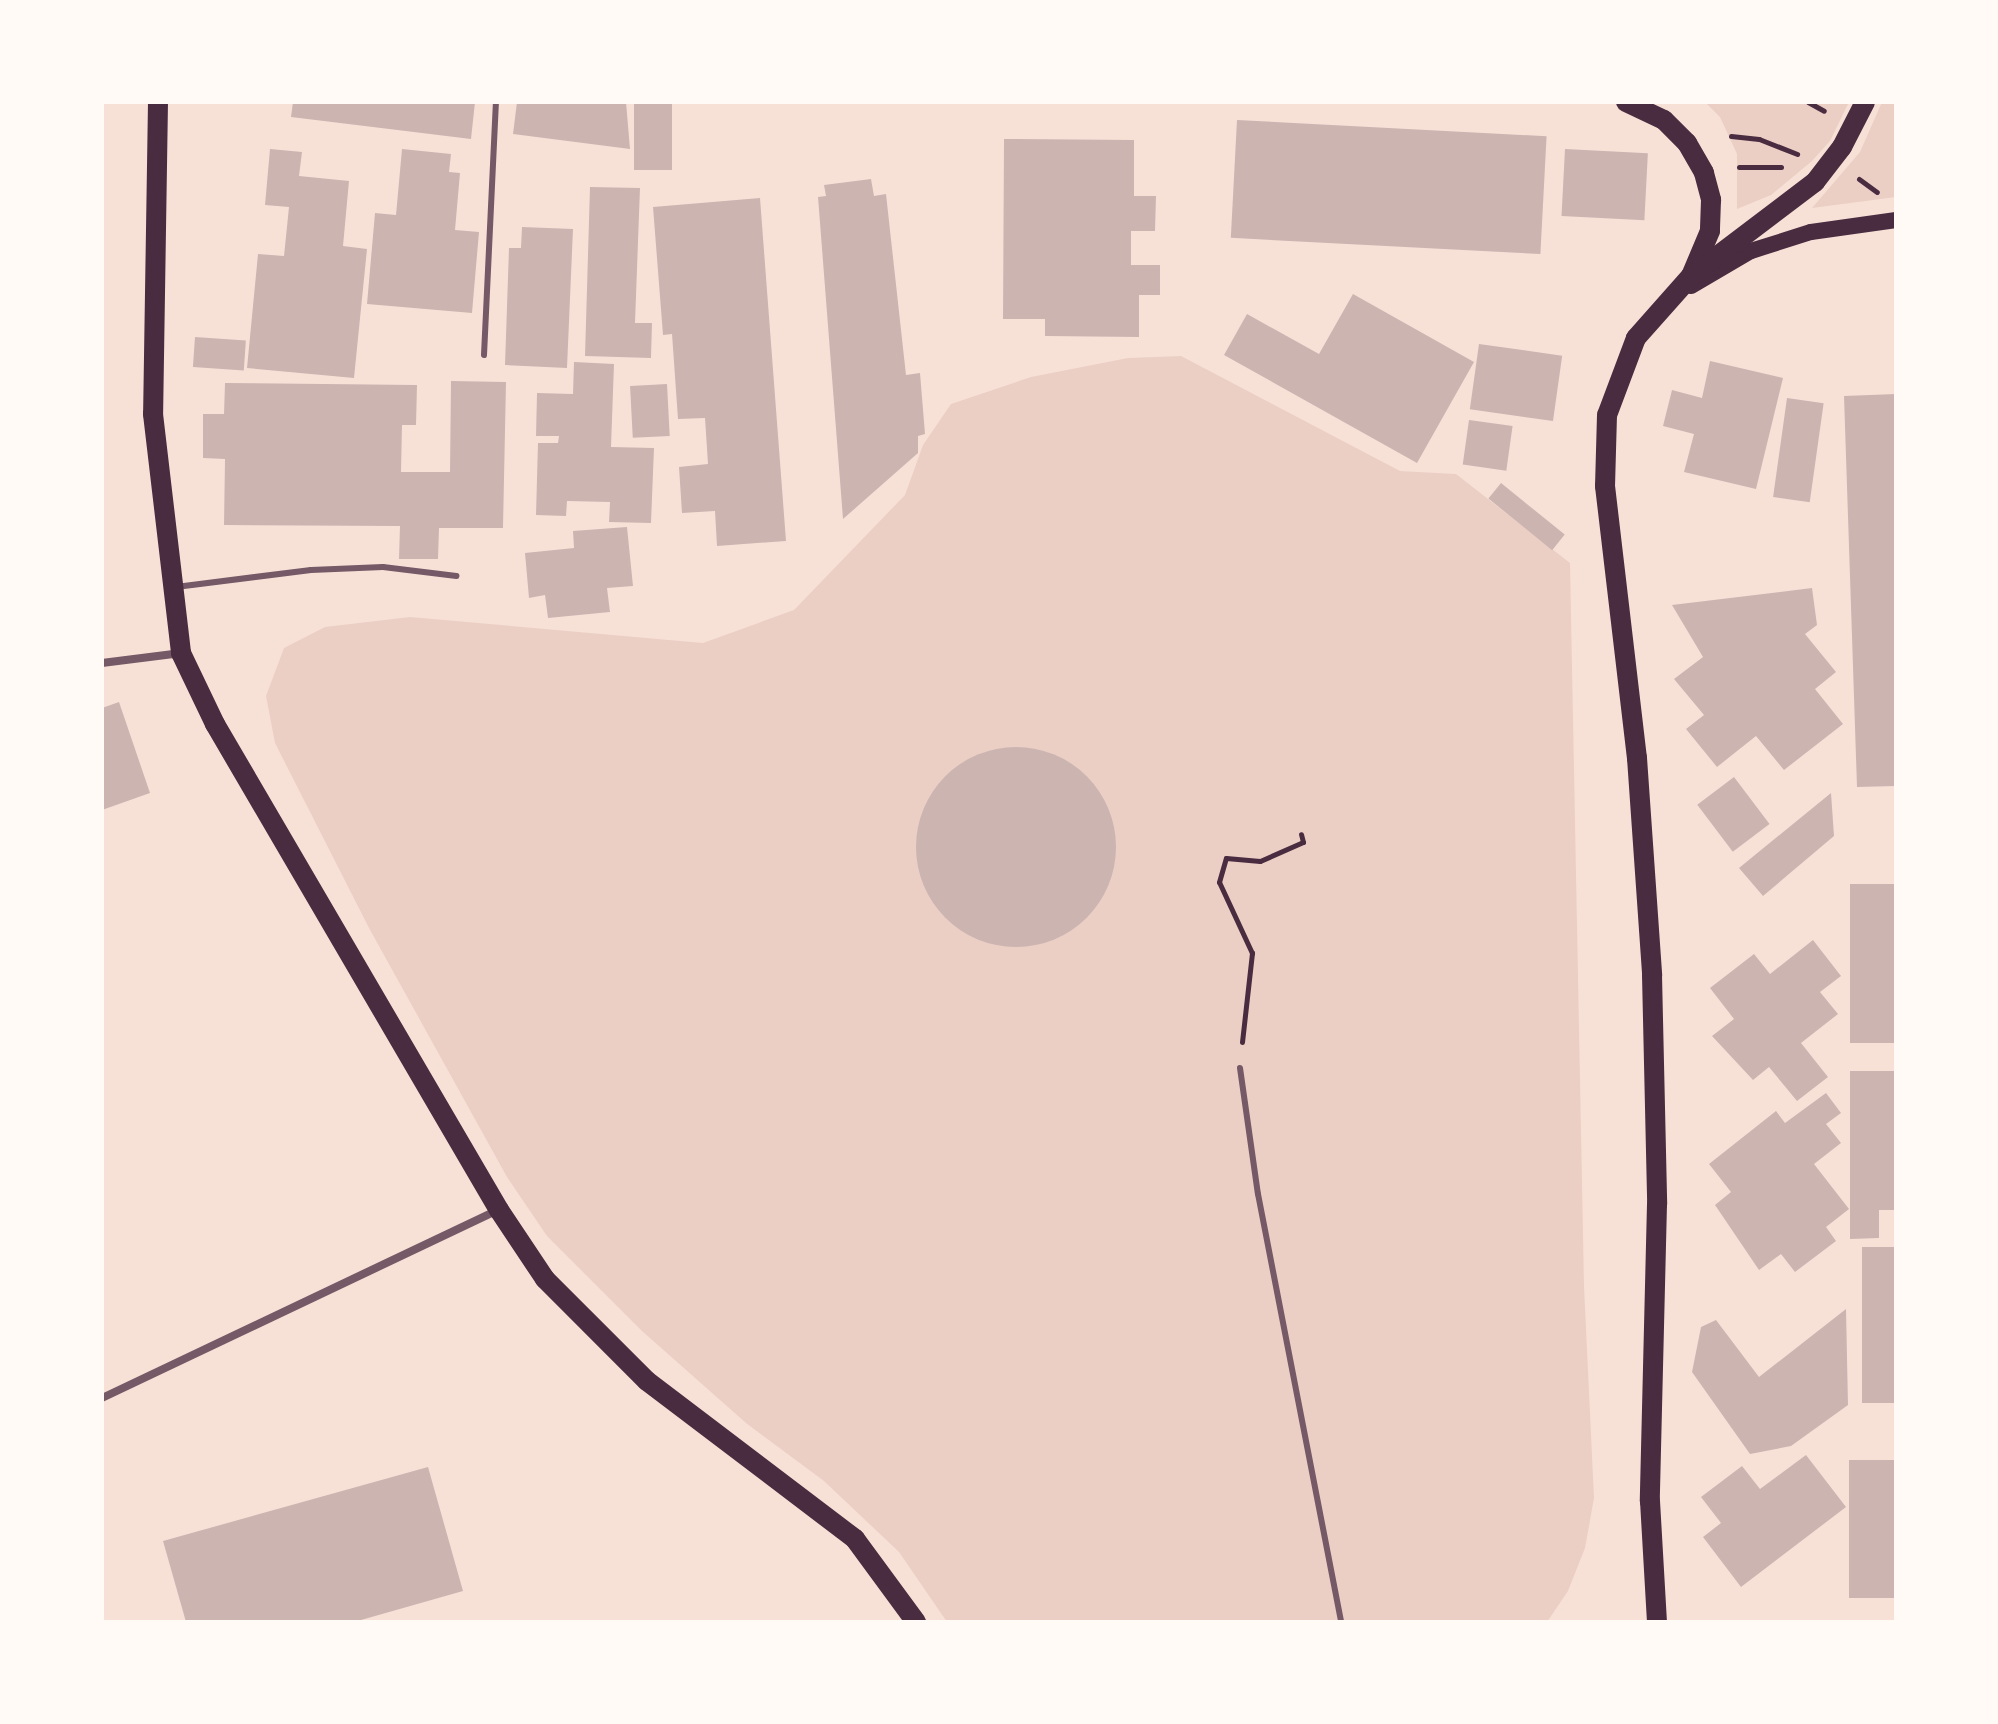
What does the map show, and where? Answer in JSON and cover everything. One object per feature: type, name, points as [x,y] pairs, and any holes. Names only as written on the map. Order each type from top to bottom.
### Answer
[{"type":"main road","points":[[151,102],[154,129],[153,414],[181,653],[215,724],[499,1210],[545,1279],[647,1381],[855,1539],[916,1622]]},
{"type":"main road","points":[[154,129],[158,102]]},
{"type":"main road","points":[[1626,102],[1664,120],[1687,143],[1704,173],[1711,200],[1710,231],[1691,276]]},
{"type":"main road","points":[[1657,1622],[1650,1501],[1657,1204],[1652,975],[1637,758],[1605,486],[1607,415],[1620,371],[1636,338],[1691,276],[1815,182],[1842,147],[1865,102]]},
{"type":"main road","points":[[1672,298],[1751,251],[1811,232],[1896,220]]},
{"type":"street","points":[[102,663],[181,653]]},
{"type":"street","points":[[102,1398],[499,1210]]},
{"type":"lane","points":[[484,355],[496,102]]},
{"type":"lane","points":[[173,588],[311,570],[383,567],[456,576]]},
{"type":"lane","points":[[1240,1068],[1258,1194],[1341,1622]]},
{"type":"path","points":[[1731,136],[1759,139],[1812,161]]},
{"type":"path","points":[[1739,167],[1769,164],[1795,177]]},
{"type":"path","points":[[1856,177],[1886,198]]},
{"type":"path","points":[[1240,1068],[1252,953],[1219,882],[1226,858],[1260,861],[1303,842],[1301,834]]},
{"type":"shaded area","points":[[1705,102],[1849,102],[1830,141],[1812,161],[1771,195],[1737,209],[1737,154],[1720,117]]},
{"type":"shaded area","points":[[1882,102],[1894,102],[1896,112],[1896,197],[1812,208],[1860,152]]},
{"type":"shaded area","points":[[1181,356],[1400,471],[1456,474],[1570,563],[1584,1286],[1594,1498],[1585,1548],[1568,1591],[1547,1622],[947,1622],[899,1552],[824,1481],[746,1423],[642,1331],[547,1236],[507,1177],[369,928],[275,743],[266,696],[284,648],[325,627],[410,617],[703,643],[794,610],[905,495],[923,445],[951,404],[1031,377],[1128,358]]},
{"type":"building","points":[[293,102],[475,102],[471,139],[291,117]]},
{"type":"building","points":[[517,102],[626,102],[630,149],[513,134]]},
{"type":"building","points":[[634,102],[672,102],[672,170],[634,170]]},
{"type":"building","points":[[1237,120],[1547,136],[1540,254],[1231,238]]},
{"type":"building","points":[[1004,139],[1134,140],[1134,196],[1156,196],[1155,231],[1131,231],[1131,265],[1160,265],[1160,295],[1139,295],[1139,337],[1045,336],[1045,319],[1003,319]]},
{"type":"building","points":[[270,149],[302,152],[299,176],[349,181],[343,246],[367,249],[354,378],[247,368],[258,254],[284,256],[289,207],[265,205]]},
{"type":"building","points":[[402,149],[451,154],[449,172],[460,173],[455,230],[479,232],[472,313],[367,304],[375,213],[396,215]]},
{"type":"building","points":[[1565,149],[1648,153],[1644,220],[1561,216]]},
{"type":"building","points":[[871,179],[874,196],[886,194],[906,375],[920,373],[925,434],[918,436],[918,453],[843,519],[818,197],[826,196],[824,185]]},
{"type":"building","points":[[590,187],[640,188],[635,323],[652,323],[651,358],[585,356]]},
{"type":"building","points":[[760,198],[786,541],[717,546],[715,511],[682,513],[679,467],[708,464],[705,418],[678,419],[672,334],[663,335],[653,207]]},
{"type":"building","points":[[522,227],[573,229],[567,368],[505,365],[509,248],[521,248]]},
{"type":"building","points":[[1353,294],[1474,362],[1417,463],[1224,355],[1247,314],[1319,354]]},
{"type":"building","points":[[195,337],[246,341],[244,370],[193,367]]},
{"type":"building","points":[[1479,344],[1562,356],[1553,421],[1470,409]]},
{"type":"building","points":[[1710,361],[1783,378],[1756,489],[1684,472],[1694,434],[1663,426],[1672,390],[1702,398]]},
{"type":"building","points":[[574,362],[614,364],[611,447],[654,448],[651,523],[609,522],[610,502],[567,501],[566,516],[536,515],[538,443],[558,443],[559,436],[536,436],[537,393],[573,394]]},
{"type":"building","points":[[451,381],[506,382],[503,528],[439,528],[438,559],[399,559],[400,526],[224,525],[225,459],[203,458],[203,414],[224,414],[225,383],[417,385],[416,425],[402,425],[401,472],[450,472]]},
{"type":"building","points":[[667,384],[670,436],[633,438],[630,386]]},
{"type":"building","points":[[1896,394],[1896,786],[1857,787],[1844,396]]},
{"type":"building","points":[[1787,398],[1824,403],[1810,502],[1773,497]]},
{"type":"building","points":[[1469,420],[1513,426],[1506,471],[1463,465]]},
{"type":"building","points":[[1501,483],[1565,535],[1552,550],[1488,499]]},
{"type":"building","points":[[627,527],[633,586],[607,588],[610,612],[548,618],[545,595],[529,598],[525,553],[574,548],[573,531]]},
{"type":"building","points":[[1812,588],[1817,625],[1805,634],[1836,672],[1815,689],[1843,724],[1784,770],[1756,736],[1717,767],[1686,729],[1704,715],[1674,679],[1703,657],[1672,605]]},
{"type":"building","points":[[119,702],[150,793],[102,810],[102,708]]},
{"type":"building","points":[[1016,747],[1054,755],[1086,777],[1108,809],[1116,847],[1108,885],[1086,917],[1054,939],[1016,947],[978,939],[946,917],[924,885],[916,847],[924,809],[946,777],[978,755]]},
{"type":"building","points":[[1734,777],[1770,824],[1733,852],[1697,805]]},
{"type":"building","points":[[1831,793],[1834,836],[1763,896],[1739,868]]},
{"type":"building","points":[[1850,884],[1896,884],[1896,1043],[1850,1043]]},
{"type":"building","points":[[1813,940],[1841,976],[1820,992],[1838,1014],[1801,1043],[1828,1077],[1797,1101],[1769,1067],[1753,1080],[1712,1036],[1734,1019],[1710,988],[1754,954],[1770,974]]},
{"type":"building","points":[[1850,1071],[1896,1071],[1896,1210],[1879,1210],[1879,1238],[1850,1239]]},
{"type":"building","points":[[1826,1093],[1841,1113],[1826,1124],[1841,1143],[1814,1164],[1849,1209],[1826,1227],[1836,1241],[1795,1272],[1781,1254],[1759,1270],[1715,1205],[1731,1192],[1709,1164],[1776,1111],[1785,1123]]},
{"type":"building","points":[[1862,1247],[1896,1247],[1896,1403],[1862,1403]]},
{"type":"building","points":[[1846,1309],[1848,1405],[1791,1446],[1750,1454],[1692,1372],[1701,1327],[1716,1320],[1759,1377]]},
{"type":"building","points":[[1806,1455],[1846,1507],[1741,1587],[1703,1537],[1721,1523],[1701,1497],[1742,1466],[1760,1489]]},
{"type":"building","points":[[1849,1460],[1896,1460],[1896,1598],[1849,1598]]},
{"type":"building","points":[[428,1467],[463,1591],[354,1622],[186,1622],[163,1541]]}]
